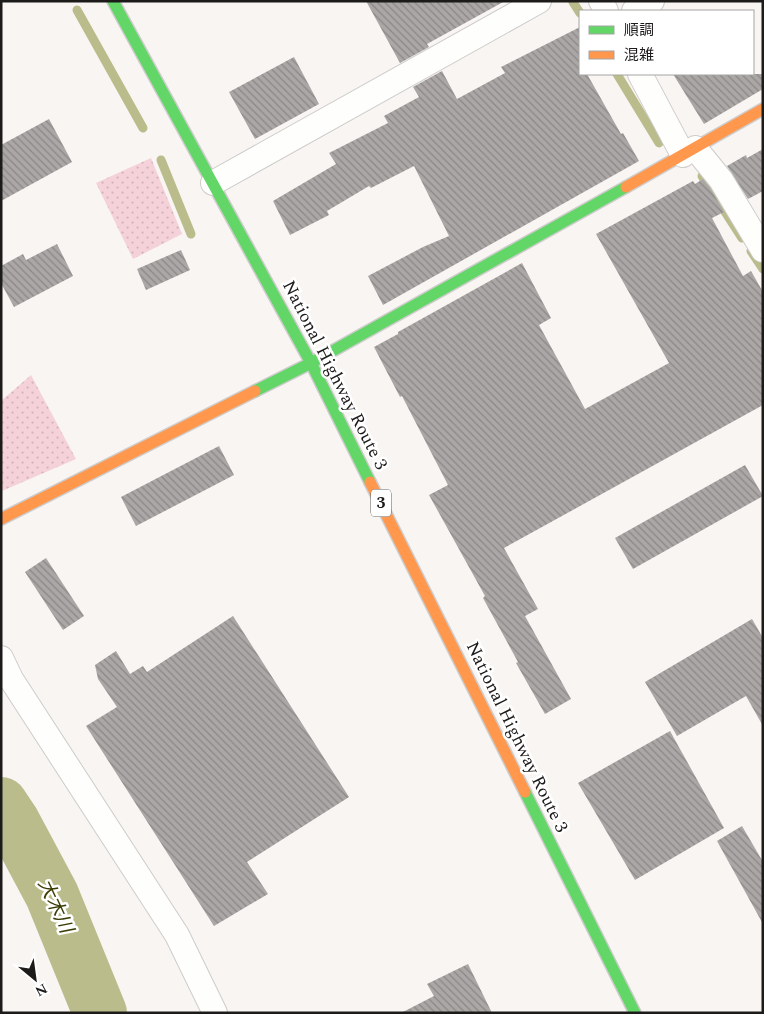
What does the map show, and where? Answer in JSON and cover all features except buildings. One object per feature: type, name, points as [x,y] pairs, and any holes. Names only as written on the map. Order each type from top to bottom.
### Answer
[{"type":"main road","name":"National Highway Route 3","points":[[113,1],[311,363],[635,1013]]},
{"type":"main road","points":[[1,519],[311,363],[763,109]]},
{"type":"street","points":[[213,183],[539,1]]},
{"type":"street","points":[[636,10],[652,1]]},
{"type":"street","points":[[641,75],[689,152],[721,180],[763,250]]},
{"type":"street","points":[[1,658],[11,679],[177,935],[215,1013]]},
{"type":"shaded area","points":[[151,158],[182,234],[133,259],[96,183]]},
{"type":"shaded area","points":[[31,375],[76,459],[2,491],[1,401]]},
{"type":"waterway","points":[[573,2],[579,11]]},
{"type":"waterway","points":[[77,10],[143,128]]},
{"type":"waterway","points":[[618,75],[659,143]]},
{"type":"waterway","points":[[161,160],[191,234]]},
{"type":"waterway","points":[[702,176],[742,238]]},
{"type":"waterway","points":[[751,251],[763,269]]},
{"type":"waterway","name":"大木川","points":[[1,804],[13,822],[52,895],[100,1013]]},
{"type":"traffic: fast","points":[[113,1],[311,363],[370,482]]},
{"type":"traffic: fast","points":[[255,391],[311,363],[626,187]]},
{"type":"traffic: fast","points":[[525,792],[635,1013]]},
{"type":"traffic: slow","points":[[626,187],[763,109]]},
{"type":"traffic: slow","points":[[1,519],[255,391]]},
{"type":"traffic: slow","points":[[370,482],[525,792]]}]
